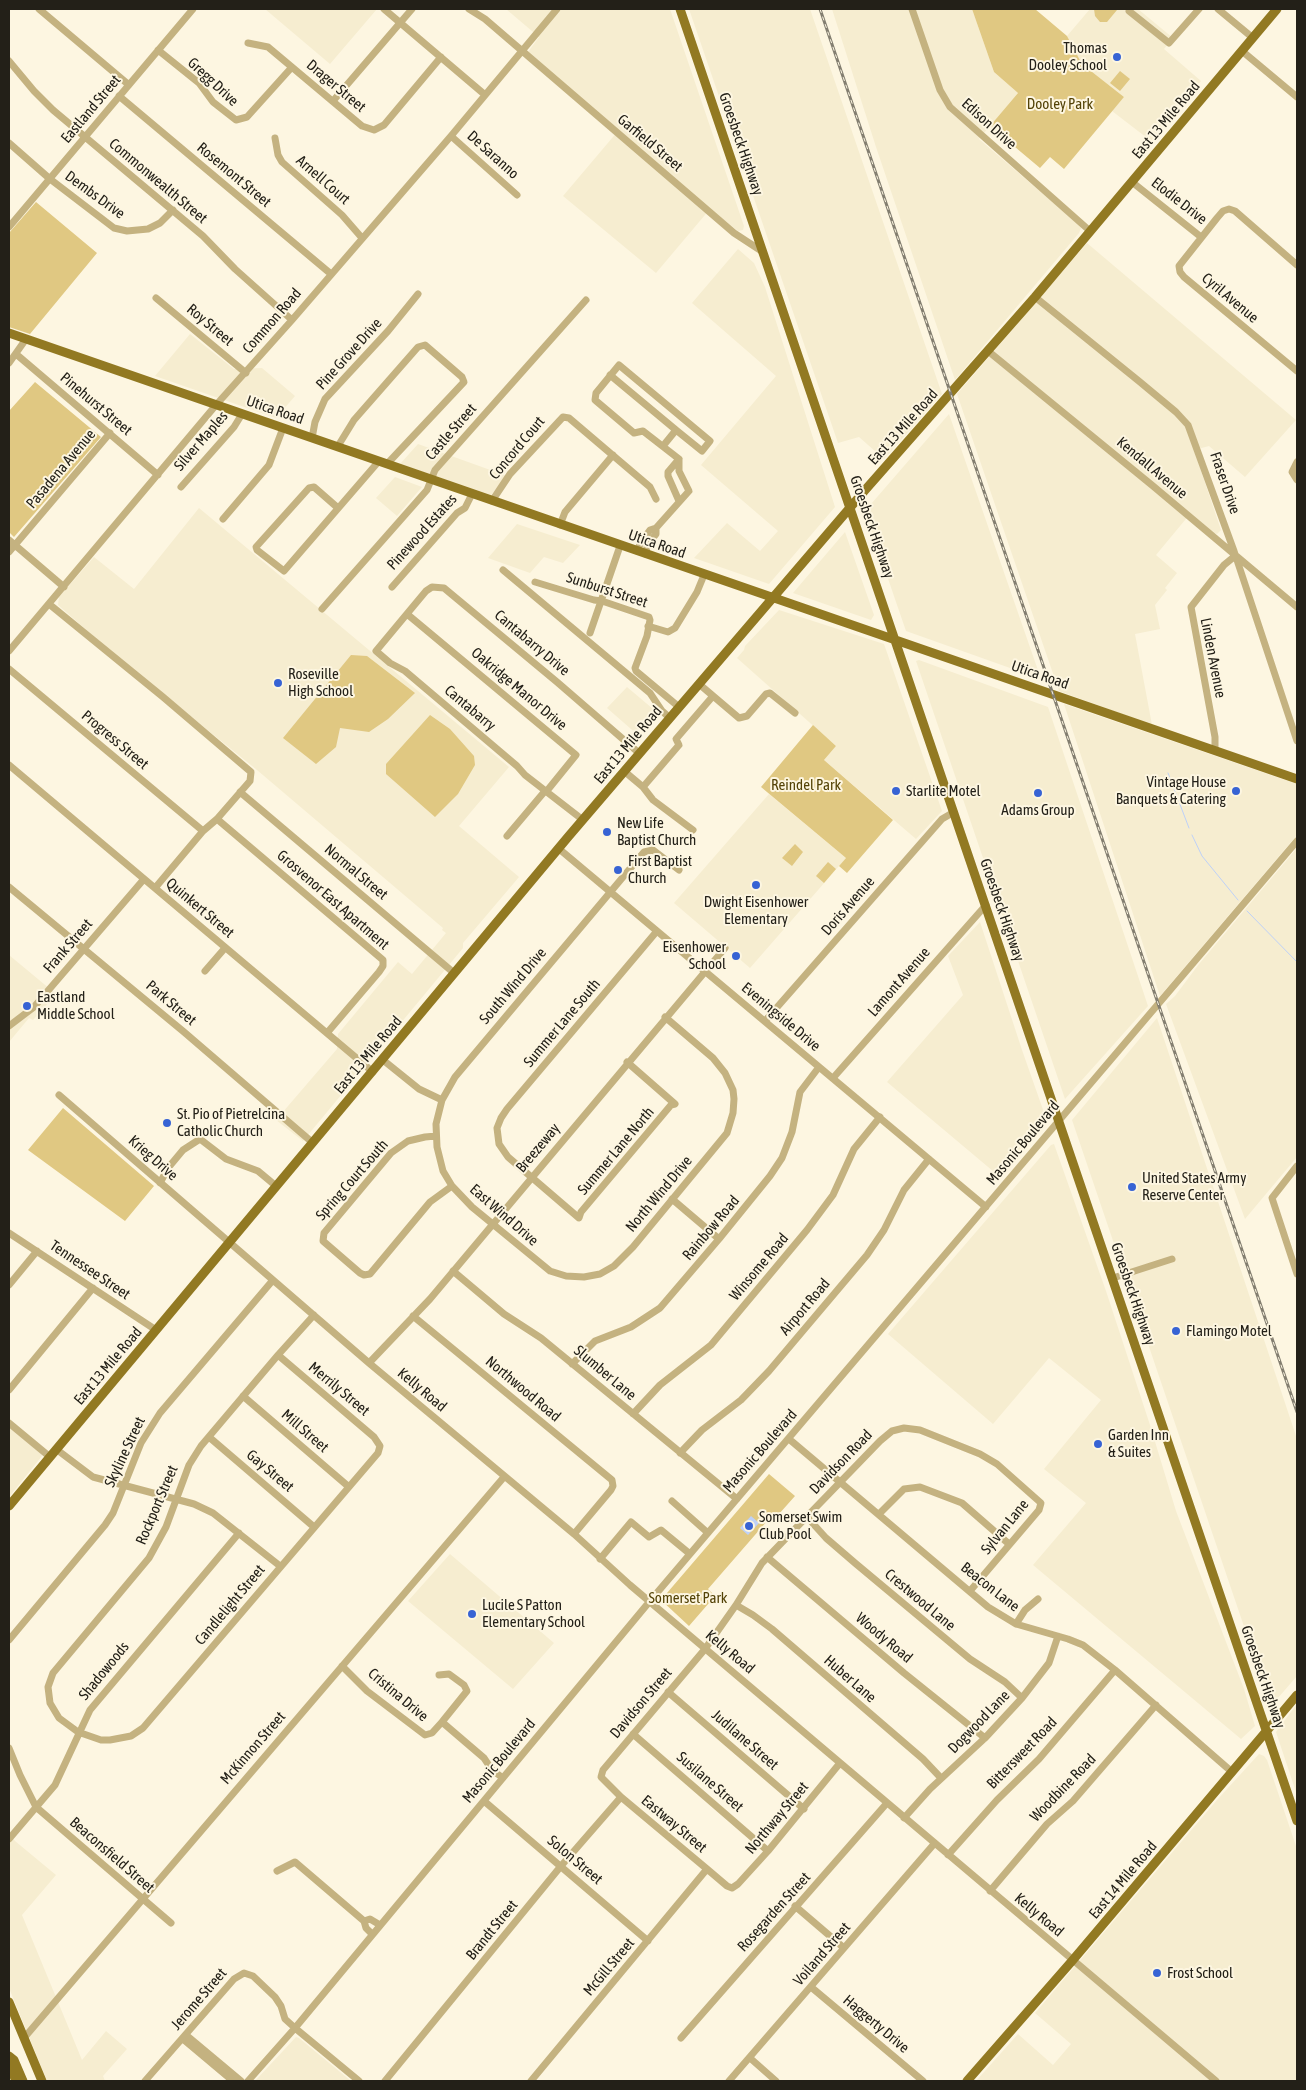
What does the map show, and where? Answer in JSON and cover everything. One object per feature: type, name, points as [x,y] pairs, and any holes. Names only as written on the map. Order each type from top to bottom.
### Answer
[{"type":"main road","name":"Groesbeck Highway","points":[[680,9],[1297,1821]]},
{"type":"main road","name":"East 13 Mile Road","points":[[9,1506],[276,1186],[374,1072],[558,848],[850,507],[988,351],[1276,9]]},
{"type":"main road","name":"Utica Road","points":[[9,333],[1297,779]]},
{"type":"main road","name":"East 14 Mile Road","points":[[967,2081],[1072,1961],[1297,1695]]},
{"type":"main road","points":[[9,2002],[42,2081]]},
{"type":"main road","points":[[9,2056],[14,2060],[23,2081]]},
{"type":"main road","points":[[9,2064],[16,2081]]},
{"type":"street","points":[[39,9],[129,85]]},
{"type":"street","name":"Eastland Street","points":[[9,227],[193,9]]},
{"type":"street","points":[[384,9],[484,94]]},
{"type":"street","points":[[333,101],[412,9]]},
{"type":"street","name":"Garfield Street","points":[[468,9],[485,19],[734,234],[763,252]]},
{"type":"street","name":"Common Road","points":[[9,651],[216,405],[292,320],[557,9]]},
{"type":"street","name":"Edison Drive","points":[[912,9],[940,90],[950,107],[1090,231]]},
{"type":"street","points":[[1130,10],[1168,43],[1174,39],[1200,9]]},
{"type":"street","points":[[1218,9],[1253,38]]},
{"type":"street","name":"Drager Street","points":[[248,43],[268,48],[367,129],[377,129],[384,125],[441,57]]},
{"type":"street","name":"Gregg Drive","points":[[158,50],[199,83],[214,102],[236,120],[247,117],[292,66]]},
{"type":"street","points":[[1242,51],[1297,97]]},
{"type":"street","name":"Commonwealth Street","points":[[9,61],[42,100],[173,210],[292,320]]},
{"type":"street","name":"Rosemont Street","points":[[120,96],[331,274]]},
{"type":"street","name":"De Saranno","points":[[450,136],[517,195]]},
{"type":"street","name":"Arnell Court","points":[[275,138],[278,155],[286,168],[303,179],[342,215],[362,238]]},
{"type":"street","name":"Dembs Drive","points":[[9,143],[50,179],[105,222],[119,230],[138,231],[148,229],[160,224],[173,210]]},
{"type":"street","name":"Elodie Drive","points":[[1132,182],[1201,237],[1223,211],[1232,210],[1297,265]]},
{"type":"street","name":"Cyril Avenue","points":[[1201,237],[1180,262],[1179,269],[1182,275],[1297,371]]},
{"type":"street","name":"Pine Grove Drive","points":[[312,438],[315,422],[325,399],[388,331],[418,294]]},
{"type":"street","name":"Fraser Drive","points":[[1035,296],[1185,421],[1192,433],[1297,741]]},
{"type":"street","name":"Roy Street","points":[[156,298],[246,373]]},
{"type":"street","name":"Castle Street","points":[[322,609],[422,496],[435,470],[586,300]]},
{"type":"street","points":[[9,363],[26,339]]},
{"type":"street","points":[[338,446],[354,420],[418,347],[425,345],[462,376],[464,382],[338,508],[284,571],[257,550],[256,547],[309,488],[314,487],[338,508]]},
{"type":"street","name":"Kendall Avenue","points":[[988,351],[1153,486],[1297,608]]},
{"type":"street","name":"Pinehurst Street","points":[[16,354],[158,475]]},
{"type":"street","points":[[610,375],[702,451],[710,441],[619,365],[610,375],[596,394],[595,400],[634,433],[643,431],[679,459]]},
{"type":"street","name":"Silver Maples","points":[[181,487],[234,427],[242,414]]},
{"type":"street","name":"Concord Court","points":[[492,501],[510,474],[563,417],[569,418],[650,487],[656,499]]},
{"type":"street","points":[[223,519],[269,464],[282,428]]},
{"type":"street","points":[[663,446],[676,430]]},
{"type":"street","name":"Pasadena Avenue","points":[[9,552],[12,543],[110,433]]},
{"type":"street","points":[[560,525],[565,512],[613,455]]},
{"type":"street","points":[[678,501],[668,472],[679,459]]},
{"type":"street","points":[[641,553],[641,542],[650,530],[656,528],[688,491],[679,471],[679,459]]},
{"type":"street","points":[[1297,462],[1292,472],[1297,480]]},
{"type":"street","name":"Pinewood Estates","points":[[392,587],[457,514],[465,508],[472,494]]},
{"type":"street","points":[[12,543],[64,587]]},
{"type":"street","points":[[590,633],[620,546]]},
{"type":"street","name":"Linden Avenue","points":[[1215,750],[1215,737],[1190,607],[1235,556]]},
{"type":"street","points":[[503,570],[650,694],[662,711],[670,718]]},
{"type":"street","points":[[648,626],[668,632],[675,628],[697,592],[704,575]]},
{"type":"street","name":"Sunburst Street","points":[[535,582],[602,601],[649,617],[647,636],[636,671],[679,707]]},
{"type":"street","name":"Cantabarry Drive","points":[[407,614],[429,588],[438,586],[444,588],[639,753]]},
{"type":"street","points":[[49,604],[163,697],[252,774],[250,780],[240,792],[155,888]]},
{"type":"street","name":"Cantabarry","points":[[407,614],[376,651],[390,664],[405,671],[545,792],[582,820]]},
{"type":"street","name":"Oakridge Manor Drive","points":[[407,614],[576,755],[545,792]]},
{"type":"street","name":"Progress Street","points":[[9,669],[204,831]]},
{"type":"street","points":[[699,684],[739,718],[747,716],[766,694],[770,693],[795,713]]},
{"type":"street","points":[[642,787],[678,745],[676,739],[713,696]]},
{"type":"street","name":"Quinkert Street","points":[[9,765],[374,1072]]},
{"type":"street","points":[[624,771],[654,800],[693,830]]},
{"type":"street","name":"Normal Street","points":[[240,792],[454,973]]},
{"type":"street","points":[[507,836],[545,792]]},
{"type":"street","name":"Doris Avenue","points":[[764,1021],[942,819],[954,812]]},
{"type":"street","name":"Grosvenor East Apartment","points":[[217,819],[383,960],[383,966],[379,972],[327,1033]]},
{"type":"street","name":"Masonic Boulevard","points":[[248,2081],[295,2028],[708,1532],[1297,841]]},
{"type":"street","name":"Eveningside Drive","points":[[558,848],[986,1207]]},
{"type":"street","name":"South Wind Drive","points":[[442,1100],[455,1077],[646,850],[655,851],[679,870]]},
{"type":"street","name":"Frank Street","points":[[9,1026],[34,1007],[144,879]]},
{"type":"street","name":"Park Street","points":[[9,887],[313,1143]]},
{"type":"street","name":"Lamont Avenue","points":[[833,1078],[986,905]]},
{"type":"street","name":"Summer Lane South","points":[[532,1177],[503,1151],[497,1136],[499,1122],[657,931]]},
{"type":"street","points":[[205,971],[225,948]]},
{"type":"street","name":"Breezeway","points":[[369,1363],[453,1271],[627,1062],[725,948]]},
{"type":"street","name":"North Wind Drive","points":[[566,1276],[592,1276],[614,1266],[624,1258],[727,1133],[733,1113],[733,1090],[725,1073],[717,1061],[665,1017]]},
{"type":"street","points":[[383,1060],[419,1089],[442,1100]]},
{"type":"street","name":"Summer Lane North","points":[[532,1177],[579,1218],[581,1212],[671,1105],[675,1104],[627,1062]]},
{"type":"street","name":"Rainbow Road","points":[[572,1364],[595,1342],[632,1327],[660,1308],[719,1239],[770,1176],[782,1158],[792,1132],[800,1092],[819,1067]]},
{"type":"street","name":"Krieg Drive","points":[[59,1095],[229,1242]]},
{"type":"street","name":"East Wind Drive","points":[[442,1100],[436,1136],[440,1162],[452,1186],[467,1203],[543,1266],[566,1276]]},
{"type":"street","name":"Winsome Road","points":[[633,1414],[660,1384],[711,1345],[802,1236],[830,1200],[854,1149],[880,1117]]},
{"type":"street","name":"Spring Court South","points":[[436,1136],[416,1138],[395,1150],[324,1233],[322,1238],[325,1245],[360,1273],[366,1275],[372,1272],[430,1202],[452,1186]]},
{"type":"street","points":[[160,1183],[166,1171],[183,1150],[200,1139],[226,1159],[258,1171],[276,1186]]},
{"type":"street","name":"Airport Road","points":[[680,1453],[702,1430],[748,1394],[780,1359],[867,1255],[884,1230],[904,1190],[929,1159]]},
{"type":"street","points":[[1297,1166],[1272,1198],[1297,1272]]},
{"type":"street","points":[[672,1199],[719,1239]]},
{"type":"street","name":"Tennessee Street","points":[[9,1233],[156,1330]]},
{"type":"street","name":"Kelly Road","points":[[229,1242],[369,1363],[574,1534],[600,1559],[934,1844],[1216,2081]]},
{"type":"street","points":[[9,1285],[37,1251]]},
{"type":"street","points":[[1113,1278],[1172,1259]]},
{"type":"street","name":"Slumber Lane","points":[[453,1271],[504,1314],[531,1330],[737,1499]]},
{"type":"street","name":"Skyline Street","points":[[9,1640],[105,1526],[124,1487],[141,1443],[160,1413],[273,1280]]},
{"type":"street","points":[[9,1390],[94,1288]]},
{"type":"street","name":"Rockport Street","points":[[78,1732],[63,1722],[53,1710],[48,1695],[50,1679],[57,1667],[149,1558],[161,1538],[189,1465],[209,1437],[314,1315]]},
{"type":"street","name":"Northwood Road","points":[[413,1316],[611,1479],[613,1484],[611,1490],[574,1534]]},
{"type":"street","name":"Merrily Street","points":[[278,1355],[369,1432],[380,1446]]},
{"type":"street","name":"Mill Street","points":[[244,1396],[349,1487]]},
{"type":"street","points":[[9,1423],[92,1477],[124,1487],[176,1499],[213,1513],[280,1566]]},
{"type":"street","name":"Davidson Road","points":[[705,1648],[767,1557],[886,1435],[898,1429],[912,1428],[929,1433],[990,1459],[1033,1494],[1041,1503]]},
{"type":"street","name":"Gay Street","points":[[209,1437],[314,1526]]},
{"type":"street","name":"Beacon Lane","points":[[789,1439],[998,1614],[1016,1624],[1083,1645],[1115,1670],[1232,1772]]},
{"type":"street","name":"Candlelight Street","points":[[78,1732],[101,1740],[110,1740],[131,1736],[143,1728],[378,1453],[380,1446]]},
{"type":"street","name":"McKinnon Street","points":[[24,2038],[504,1477]]},
{"type":"street","points":[[879,1514],[898,1493],[911,1487],[920,1486],[962,1503],[1009,1544]]},
{"type":"street","points":[[672,1501],[708,1532]]},
{"type":"street","name":"Sylvan Lane","points":[[970,1591],[1039,1510],[1041,1503]]},
{"type":"street","name":"Crestwood Lane","points":[[807,1517],[826,1538],[855,1563],[974,1662],[1005,1682],[1022,1698]]},
{"type":"street","points":[[600,1559],[631,1522],[649,1537],[660,1530],[690,1554]]},
{"type":"street","name":"Shadowoods","points":[[9,1839],[57,1780],[90,1710],[239,1532]]},
{"type":"street","name":"Woody Road","points":[[767,1557],[904,1673],[985,1738]]},
{"type":"street","points":[[1016,1624],[1025,1610],[1038,1599]]},
{"type":"street","name":"Huber Lane","points":[[736,1605],[766,1624],[922,1759],[941,1778]]},
{"type":"street","name":"Dogwood Lane","points":[[904,1818],[941,1778],[985,1738],[1022,1698],[1049,1664],[1058,1636]]},
{"type":"street","name":"Davidson Street","points":[[601,1777],[603,1770],[705,1648]]},
{"type":"street","name":"Cristina Drive","points":[[342,1666],[367,1690],[422,1734],[429,1734],[442,1722],[484,1758],[492,1770],[503,1778]]},
{"type":"street","name":"Bittersweet Road","points":[[948,1855],[996,1800],[1039,1759],[1115,1670]]},
{"type":"street","points":[[439,1675],[449,1674],[464,1685],[467,1691],[442,1722]]},
{"type":"street","name":"Judilane Street","points":[[668,1692],[804,1809]]},
{"type":"street","name":"Woodbine Road","points":[[990,1891],[1047,1824],[1073,1801],[1156,1705]]},
{"type":"street","name":"Susilane Street","points":[[633,1734],[768,1851]]},
{"type":"street","points":[[9,1748],[36,1807]]},
{"type":"street","name":"Northway Street","points":[[732,1888],[738,1884],[768,1851],[840,1763]]},
{"type":"street","name":"Eastway Street","points":[[601,1777],[621,1797],[727,1886],[732,1888]]},
{"type":"street","name":"Brandt Street","points":[[384,2081],[561,1866],[621,1797]]},
{"type":"street","name":"Solon Street","points":[[484,1801],[648,1941]]},
{"type":"street","name":"Rosegarden Street","points":[[681,2038],[887,1803]]},
{"type":"street","name":"Beaconsfield Street","points":[[36,1807],[171,1923]]},
{"type":"street","name":"Voiland Street","points":[[729,2081],[934,1844]]},
{"type":"street","points":[[277,1872],[295,1862],[364,1921],[366,1928],[372,1934]]},
{"type":"street","name":"McGill Street","points":[[531,2081],[707,1869]]},
{"type":"street","points":[[795,1906],[844,1948]]},
{"type":"street","points":[[364,1921],[370,1919],[380,1925]]},
{"type":"street","name":"Jerome Street","points":[[145,2081],[234,1979],[244,1973],[253,1976],[275,1997],[281,2006],[285,2018],[295,2028]]},
{"type":"street","name":"Haggerty Drive","points":[[811,1987],[923,2081]]},
{"type":"street","points":[[295,2028],[359,2081]]},
{"type":"street","points":[[184,2037],[232,2078],[241,2081]]},
{"type":"street","points":[[750,2058],[776,2081]]},
{"type":"shaded area","points":[[265,9],[377,9],[330,64]]},
{"type":"shaded area","points":[[506,9],[670,9],[744,226],[743,230],[738,231],[710,209],[656,273],[563,196],[618,131],[528,52],[539,37]]},
{"type":"shaded area","points":[[689,9],[810,9],[942,394],[884,459],[859,437],[838,443]]},
{"type":"shaded area","points":[[832,9],[972,9],[994,72],[1018,93],[979,139],[1081,228],[1079,233],[955,380],[876,147]]},
{"type":"shaded area","points":[[1090,9],[1138,9],[1173,38],[1164,49],[1201,81],[1151,141],[1112,111],[1124,97],[1082,64],[1067,36]]},
{"type":"shaded area","points":[[1087,243],[1296,420],[1245,477],[1209,446],[1194,450],[1221,530],[1217,534],[1213,533],[1190,514],[1156,555],[1177,573],[1155,605],[1160,629],[1135,634],[1152,725],[1059,691],[957,394]]},
{"type":"shaded area","points":[[738,249],[754,263],[765,287],[835,507],[769,584],[694,558],[727,523],[760,551],[778,531],[701,465],[776,376],[692,303]]},
{"type":"shaded area","points":[[190,334],[234,369],[262,368],[295,396],[276,418],[155,376]]},
{"type":"shaded area","points":[[949,414],[1041,679],[906,631],[865,511]]},
{"type":"shaded area","points":[[418,444],[507,476],[491,495],[400,464]]},
{"type":"shaded area","points":[[395,477],[422,487],[397,516],[376,498]]},
{"type":"shaded area","name":"Roseville High School","points":[[199,508],[509,767],[459,826],[519,877],[463,943],[463,948],[303,1141],[276,1120],[337,1049],[338,1034],[398,962],[412,974],[446,933],[442,930],[443,928],[257,770],[116,656],[58,605],[59,597],[94,557],[134,589]]},
{"type":"shaded area","points":[[517,524],[580,545],[563,563],[544,557],[530,573],[488,558]]},
{"type":"shaded area","points":[[845,532],[874,615],[871,620],[793,593]]},
{"type":"shaded area","points":[[779,610],[884,644],[942,811],[916,839],[824,760],[836,746],[737,658],[745,646]]},
{"type":"shaded area","points":[[919,660],[1048,707],[1148,1006],[1065,1099],[916,661]]},
{"type":"shaded area","points":[[627,687],[659,714],[639,736],[607,708]]},
{"type":"shaded area","points":[[1064,704],[1297,784],[1297,835],[1160,996]]},
{"type":"shaded area","name":"Dwight Eisenhower Elementary","points":[[769,794],[846,858],[750,968],[674,903]]},
{"type":"shaded area","points":[[1297,848],[1297,1157],[1245,1219],[1166,1004],[1175,996],[1199,964]]},
{"type":"shaded area","points":[[980,922],[1047,1121],[1000,1177],[887,1082],[963,995],[948,956]]},
{"type":"shaded area","name":"Eastland Middle School","points":[[9,955],[56,994],[33,1020],[29,1018],[9,1042]]},
{"type":"shaded area","points":[[1157,1018],[1297,1439],[1297,1676],[1271,1706],[1072,1120]]},
{"type":"shaded area","points":[[1054,1144],[1106,1291],[1176,1511],[1244,1689],[1255,1726],[1241,1739],[1033,1565],[1086,1503],[1044,1469],[1101,1400],[1049,1358],[993,1424],[888,1334],[1051,1145]]},
{"type":"shaded area","points":[[9,1426],[42,1456],[9,1497]]},
{"type":"shaded area","name":"Lucile S Patton Elementary School","points":[[450,1554],[554,1643],[513,1689],[408,1601]]},
{"type":"shaded area","points":[[1297,1704],[1297,1795],[1276,1732]]},
{"type":"shaded area","points":[[1259,1754],[1267,1760],[1297,1849],[1297,2081],[976,2081],[1018,2034],[1053,2065],[1071,2044],[1035,2013],[1217,1800]]},
{"type":"shaded area","points":[[9,1833],[15,1841],[56,1875],[22,1915],[82,2060],[106,2031],[127,2049],[103,2076],[105,2081],[47,2081],[9,1988]]},
{"type":"shaded area","points":[[296,2037],[299,2038],[351,2081],[255,2081]]},
{"type":"green space","name":"Dooley Park","points":[[972,9],[1035,9],[1067,36],[1082,64],[1124,97],[1064,169],[1050,157],[1040,168],[990,126],[1018,93],[994,72]]},
{"type":"green space","points":[[1094,9],[1117,10],[1107,22],[1100,22],[1095,16]]},
{"type":"green space","points":[[1120,71],[1130,79],[1120,91],[1110,83]]},
{"type":"green space","points":[[36,202],[97,253],[30,334],[9,327],[9,233]]},
{"type":"green space","points":[[35,382],[101,437],[14,537],[9,532],[9,411]]},
{"type":"green space","points":[[351,655],[367,656],[415,693],[388,719],[369,732],[340,728],[336,747],[316,764],[283,738]]},
{"type":"green space","points":[[430,715],[450,729],[474,756],[475,765],[458,794],[435,817],[386,774],[386,764]]},
{"type":"green space","name":"Reindel Park","points":[[813,725],[836,746],[824,760],[893,820],[847,873],[839,866],[846,858],[761,787]]},
{"type":"green space","points":[[795,844],[803,852],[792,866],[782,858]]},
{"type":"green space","points":[[828,862],[836,869],[824,883],[816,876]]},
{"type":"green space","points":[[63,1108],[154,1186],[125,1221],[28,1150]]},
{"type":"green space","name":"Somerset Park","points":[[769,1474],[795,1496],[771,1523],[768,1520],[708,1589],[715,1596],[689,1626],[661,1600]]},
{"type":"water","name":"Somerset Swim Club Pool","points":[[751,1516],[759,1523],[748,1535],[740,1528]]},
{"type":"waterway","points":[[1168,773],[1189,828]]},
{"type":"waterway","points":[[1192,835],[1202,856],[1238,900]]},
{"type":"waterway","points":[[1247,911],[1297,962]]},
{"type":"railway","points":[[820,9],[1297,1412]]},
{"type":"place","name":"Thomas Dooley School","points":[[1117,57]]},
{"type":"place","name":"Roseville High School","points":[[278,683]]},
{"type":"place","name":"Starlite Motel","points":[[896,791]]},
{"type":"place","name":"Vintage House Banquets & Catering","points":[[1236,791]]},
{"type":"place","name":"Adams Group","points":[[1038,793]]},
{"type":"place","name":"New Life Baptist Church","points":[[607,832]]},
{"type":"place","name":"First Baptist Church","points":[[618,870]]},
{"type":"place","name":"Dwight Eisenhower Elementary","points":[[756,885]]},
{"type":"place","name":"Eisenhower School","points":[[736,956]]},
{"type":"place","name":"Eastland Middle School","points":[[27,1006]]},
{"type":"place","name":"St. Pio of Pietrelcina Catholic Church","points":[[167,1123]]},
{"type":"place","name":"United States Army Reserve Center","points":[[1132,1187]]},
{"type":"place","name":"Flamingo Motel","points":[[1176,1331]]},
{"type":"place","name":"Garden Inn & Suites","points":[[1098,1444]]},
{"type":"place","name":"Somerset Swim Club Pool","points":[[749,1526]]},
{"type":"place","name":"Lucile S Patton Elementary School","points":[[472,1614]]},
{"type":"place","name":"Frost School","points":[[1157,1973]]}]
